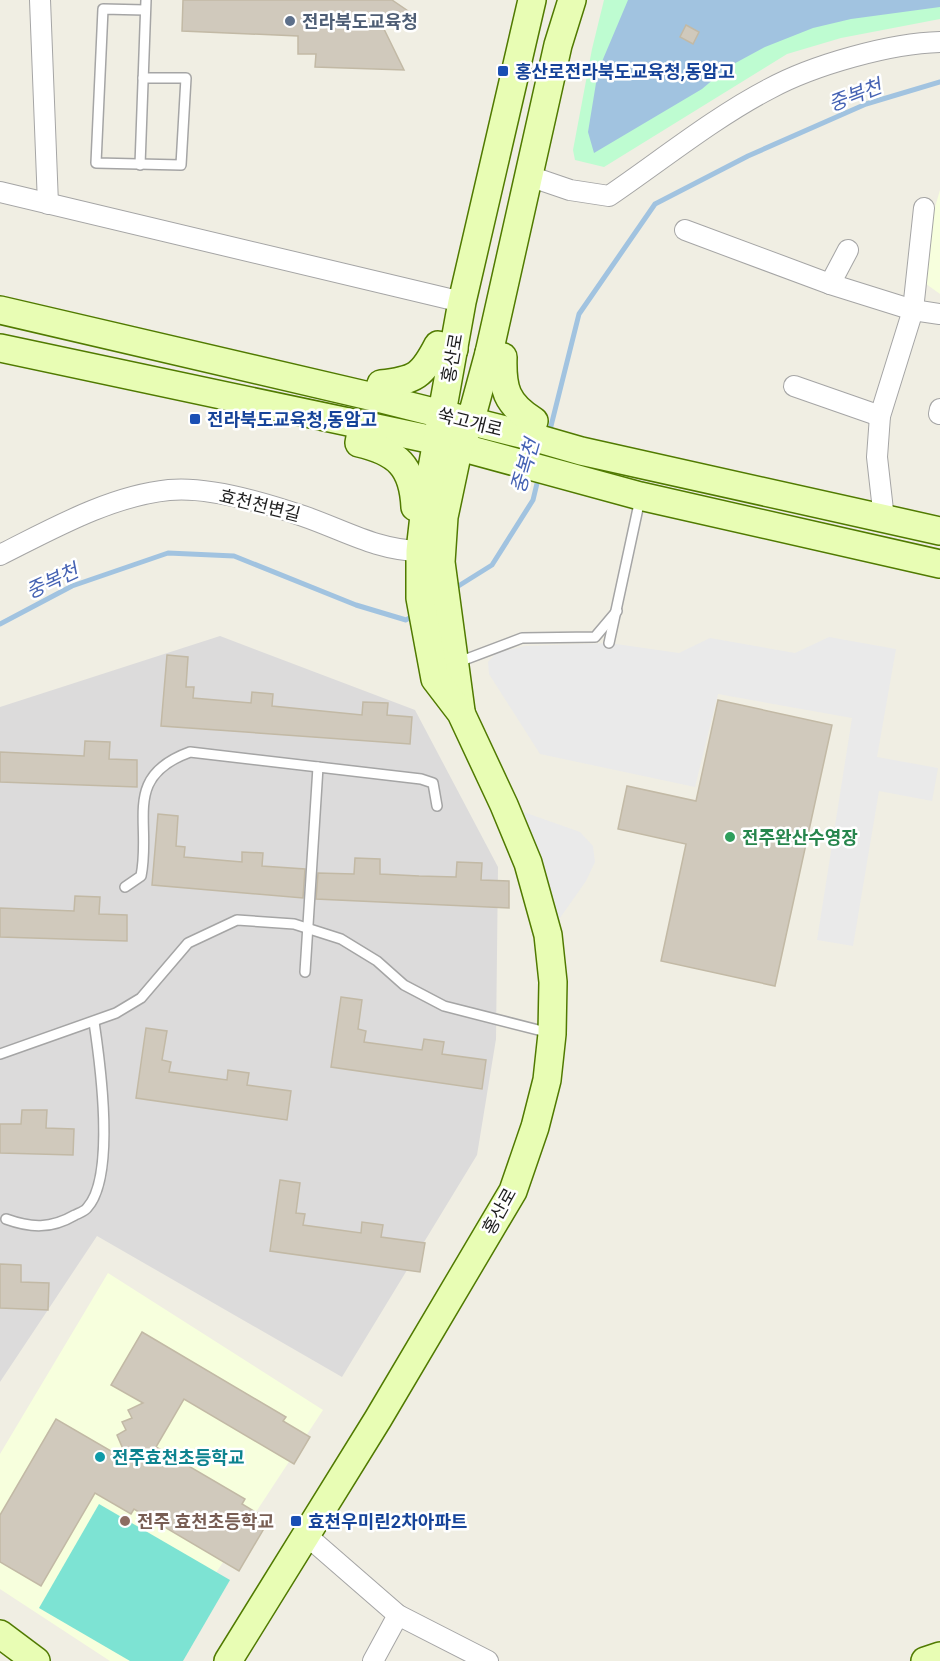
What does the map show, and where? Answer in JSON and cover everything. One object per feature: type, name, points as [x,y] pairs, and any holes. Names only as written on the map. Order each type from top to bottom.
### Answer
[{"type":"street","points":[[40,0],[48,204]]},
{"type":"street","name":"홍산로","points":[[427,561],[444,517],[452,431],[454,349],[462,302],[532,0]]},
{"type":"street","name":"홍산로","points":[[228,1661],[513,1191],[536,1127],[547,1080],[552,1034],[553,982],[548,935],[528,863],[461,713],[435,679],[439,640],[427,561],[424,507],[452,431],[489,353],[558,45],[572,0]]},
{"type":"street","points":[[529,176],[570,190],[609,196],[769,88],[839,61],[912,43],[940,42]]},
{"type":"street","points":[[0,192],[462,302]]},
{"type":"street","points":[[884,519],[877,457],[880,416],[913,310],[924,208]]},
{"type":"street","points":[[685,230],[830,284],[913,310],[940,314]]},
{"type":"street","points":[[830,284],[848,250]]},
{"type":"street","name":"쑥고개로","points":[[0,309],[377,398],[452,431],[507,461],[640,496],[940,564]]},
{"type":"street","points":[[377,398],[381,384],[409,381],[425,369],[438,345],[454,349]]},
{"type":"street","name":"쑥고개로","points":[[0,348],[362,425],[452,431],[523,427],[581,451],[940,531]]},
{"type":"street","points":[[489,353],[503,357],[502,382],[523,427]]},
{"type":"street","points":[[794,386],[880,416]]},
{"type":"street","points":[[362,425],[359,443],[382,448],[397,457],[413,481],[415,507],[424,507]]},
{"type":"street","name":"효천천변길","points":[[0,555],[49,530],[116,502],[170,490],[226,494],[290,511],[387,549],[427,561]]},
{"type":"street","name":"홍산로","points":[[439,640],[454,663],[461,713]]},
{"type":"street","points":[[306,1535],[398,1615],[488,1661]]},
{"type":"street","points":[[373,1661],[398,1615]]},
{"type":"street","points":[[0,1634],[36,1661]]},
{"type":"street","points":[[925,1661],[940,1656]]},
{"type":"lane","points":[[140,165],[145,5],[103,9],[96,163],[140,165],[181,165],[186,78],[143,78]]},
{"type":"lane","points":[[609,644],[640,496]]},
{"type":"lane","points":[[454,663],[522,638],[595,637],[617,611]]},
{"type":"lane","points":[[125,887],[141,876],[145,856],[142,811],[148,786],[157,768],[190,752],[421,779],[433,783],[437,806]]},
{"type":"lane","points":[[305,972],[318,767]]},
{"type":"lane","points":[[0,1054],[116,1013],[141,998],[188,943],[237,920],[294,924],[341,939],[377,961],[404,985],[444,1006],[552,1034]]},
{"type":"lane","points":[[6,1219],[28,1227],[58,1225],[88,1208],[100,1178],[104,1117],[102,1071],[94,1022]]},
{"type":"shaded area","points":[[628,0],[940,0],[940,7],[851,19],[813,28],[765,47],[728,67],[702,89],[594,153],[588,132],[598,71]]},
{"type":"shaded area","points":[[940,190],[940,294],[915,276]]},
{"type":"shaded area","points":[[220,636],[415,710],[498,867],[496,1039],[477,1155],[342,1377],[97,1236],[0,1382],[0,707]]},
{"type":"shaded area","points":[[829,637],[896,649],[877,757],[938,768],[932,801],[879,791],[853,946],[817,940],[852,718],[718,694],[695,787],[540,754],[489,674],[488,662],[496,653],[525,646],[609,643],[679,653],[710,638],[795,653]]},
{"type":"shaded area","points":[[504,805],[580,832],[593,846],[595,862],[586,881],[548,935]]},
{"type":"shaded area","name":"전주 효천초등학교","points":[[108,1273],[323,1410],[158,1661],[110,1661],[0,1589],[0,1454]]},
{"type":"shaded area","points":[[99,1504],[230,1580],[183,1661],[130,1661],[39,1608]]},
{"type":"green space","points":[[604,0],[940,0],[940,19],[841,38],[787,54],[604,167],[575,160],[573,150],[592,49]]},
{"type":"building","name":"전라북도교육청","points":[[183,0],[392,0],[414,15],[383,27],[404,70],[315,67],[316,54],[298,54],[298,36],[182,31]]},
{"type":"building","points":[[686,25],[699,32],[693,44],[680,37]]},
{"type":"building","points":[[167,655],[188,657],[186,687],[194,687],[193,698],[251,703],[252,692],[273,694],[272,706],[362,715],[363,702],[388,703],[387,715],[412,717],[410,744],[161,726]]},
{"type":"building","name":"전주완산수영장","points":[[718,700],[832,725],[775,986],[661,961],[686,844],[618,829],[627,786],[696,801]]},
{"type":"building","points":[[85,741],[110,742],[109,759],[137,760],[137,787],[0,782],[0,752],[84,756]]},
{"type":"building","points":[[158,814],[178,816],[176,846],[185,847],[184,857],[242,862],[242,852],[263,853],[262,866],[305,869],[303,898],[152,885]]},
{"type":"building","points":[[355,858],[380,859],[380,874],[419,876],[456,877],[457,862],[482,863],[481,880],[509,881],[509,908],[316,899],[318,873],[354,874]]},
{"type":"building","points":[[75,896],[100,897],[99,914],[127,915],[127,941],[0,937],[0,908],[74,911]]},
{"type":"building","points":[[341,997],[362,1000],[358,1029],[366,1031],[364,1042],[422,1050],[424,1039],[444,1042],[442,1054],[486,1060],[482,1089],[331,1067]]},
{"type":"building","points":[[146,1028],[167,1031],[162,1060],[171,1062],[169,1072],[227,1080],[228,1070],[249,1073],[247,1085],[291,1091],[287,1120],[136,1098]]},
{"type":"building","points":[[22,1110],[47,1110],[46,1128],[74,1129],[73,1155],[0,1153],[0,1124],[21,1124]]},
{"type":"building","points":[[280,1180],[300,1183],[296,1213],[305,1214],[303,1225],[361,1233],[362,1222],[383,1225],[381,1237],[425,1243],[420,1272],[270,1251]]},
{"type":"building","points":[[0,1264],[21,1265],[21,1282],[49,1283],[48,1310],[0,1308]]},
{"type":"building","name":"전주효천초등학교","points":[[142,1332],[286,1417],[283,1421],[310,1437],[294,1464],[184,1399],[156,1447],[245,1499],[242,1504],[269,1520],[239,1571],[134,1509],[131,1514],[95,1493],[41,1586],[0,1562],[0,1515],[56,1419],[128,1461],[117,1435],[126,1430],[122,1422],[132,1418],[128,1410],[143,1403],[111,1385]]},
{"type":"waterway","name":"중복천","points":[[549,434],[579,314],[655,204],[748,156],[866,104],[940,82]]},
{"type":"waterway","name":"중복천","points":[[452,590],[492,565],[533,500],[539,475]]},
{"type":"waterway","name":"중복천","points":[[0,624],[72,586],[168,553],[234,556],[356,605],[406,620],[414,615]]},
{"type":"place","name":"전라북도교육청","points":[[290,21]]},
{"type":"place","name":"홍산로전라북도교육청,동암고","points":[[503,71]]},
{"type":"place","name":"전라북도교육청,동암고","points":[[195,419]]},
{"type":"place","name":"전주완산수영장","points":[[730,837]]},
{"type":"place","name":"전주효천초등학교","points":[[100,1457]]},
{"type":"place","name":"전주 효천초등학교","points":[[125,1521]]},
{"type":"place","name":"효천우미린2차아파트","points":[[296,1521]]}]
